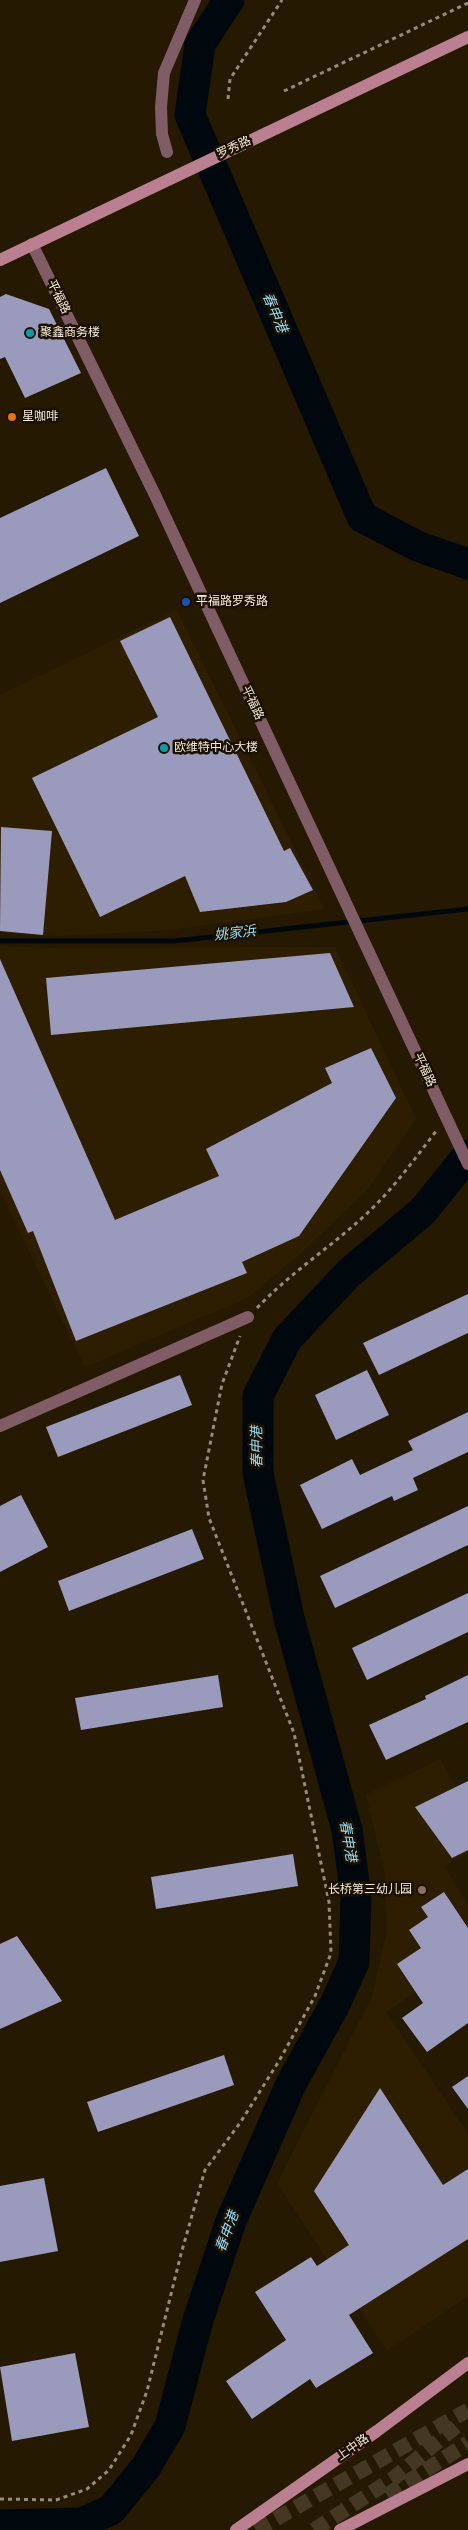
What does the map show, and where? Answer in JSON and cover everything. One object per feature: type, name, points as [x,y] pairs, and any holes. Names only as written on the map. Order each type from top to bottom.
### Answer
[{"type":"street","points":[[167,152],[162,134],[161,108],[164,73],[195,0]]},
{"type":"street","name":"罗秀路","points":[[0,260],[468,37]]},
{"type":"street","name":"平福路","points":[[32,244],[155,495],[468,1164]]},
{"type":"street","points":[[0,1426],[248,1317]]},
{"type":"street","name":"上中路","points":[[236,2530],[377,2431],[468,2363]]},
{"type":"street","points":[[340,2530],[468,2464]]},
{"type":"path","points":[[228,99],[230,79],[282,0]]},
{"type":"path","points":[[284,91],[468,2]]},
{"type":"path","points":[[0,2499],[56,2500],[86,2490],[108,2470],[131,2435],[146,2391],[204,2170],[240,2123],[279,2061],[315,1996],[331,1953],[329,1902],[294,1733],[209,1518],[203,1480],[222,1384],[248,1317],[275,1289],[328,1248],[392,1189],[449,1123]]},
{"type":"shaded area","points":[[177,610],[324,909],[170,930],[59,936],[0,933],[0,695]]},
{"type":"shaded area","points":[[0,946],[45,948],[335,947],[416,1119],[367,1190],[301,1253],[247,1298],[85,1367],[0,1191]]},
{"type":"shaded area","points":[[440,1759],[468,1808],[468,1853],[444,1866],[468,1906],[468,1958],[386,2012],[468,2134],[468,2296],[387,2351],[277,2183],[372,1997],[387,1930],[385,1874],[366,1795]]},
{"type":"building","name":"聚鑫商务楼","points":[[6,294],[49,309],[81,373],[25,398],[5,357],[0,359],[0,297]]},
{"type":"building","points":[[106,468],[139,536],[0,603],[0,518]]},
{"type":"building","name":"欧维特中心大楼","points":[[170,617],[284,851],[290,848],[313,890],[286,902],[200,912],[185,876],[100,917],[32,778],[158,717],[120,641]]},
{"type":"building","points":[[1,827],[52,831],[43,935],[0,931]]},
{"type":"building","points":[[330,953],[354,1007],[51,1035],[46,978]]},
{"type":"building","points":[[0,959],[115,1220],[219,1176],[206,1149],[332,1083],[325,1068],[371,1048],[396,1098],[299,1236],[242,1262],[247,1273],[76,1341],[33,1231],[28,1233],[0,1170]]},
{"type":"building","points":[[468,1294],[468,1333],[379,1375],[363,1343]]},
{"type":"building","points":[[367,1370],[389,1415],[336,1440],[315,1395]]},
{"type":"building","points":[[180,1375],[192,1405],[58,1457],[46,1427]]},
{"type":"building","points":[[468,1412],[468,1452],[413,1478],[418,1490],[394,1501],[392,1496],[322,1529],[300,1485],[352,1459],[360,1475],[413,1450],[408,1441]]},
{"type":"building","points":[[21,1495],[48,1547],[0,1572],[0,1506]]},
{"type":"building","points":[[468,1506],[468,1545],[335,1608],[320,1576]]},
{"type":"building","points":[[192,1529],[204,1559],[69,1611],[58,1581]]},
{"type":"building","points":[[468,1593],[468,1632],[367,1680],[352,1648]]},
{"type":"building","points":[[218,1675],[223,1707],[81,1730],[75,1698]]},
{"type":"building","points":[[468,1675],[468,1722],[386,1760],[369,1725],[426,1699],[425,1696]]},
{"type":"building","points":[[468,1781],[468,1850],[452,1858],[415,1807]]},
{"type":"building","points":[[293,1854],[298,1886],[156,1909],[151,1877]]},
{"type":"building","points":[[444,1892],[468,1928],[468,2023],[427,2052],[402,2018],[423,2003],[397,1964],[421,1948],[409,1930],[428,1917],[421,1907]]},
{"type":"building","points":[[17,1936],[62,2001],[0,2029],[0,1944]]},
{"type":"building","points":[[224,2055],[234,2085],[98,2132],[87,2102]]},
{"type":"building","points":[[468,2076],[468,2109],[452,2087]]},
{"type":"building","points":[[380,2088],[443,2185],[468,2169],[468,2239],[349,2315],[373,2353],[316,2388],[310,2379],[252,2419],[226,2381],[286,2340],[255,2292],[311,2257],[317,2266],[349,2245],[314,2191]]},
{"type":"building","points":[[44,2178],[58,2251],[0,2262],[0,2186]]},
{"type":"building","points":[[75,2353],[89,2427],[12,2441],[0,2367]]},
{"type":"waterway","name":"春申港","points":[[229,0],[200,44],[190,115],[362,517],[417,546],[468,564]]},
{"type":"waterway","name":"姚家浜","points":[[0,941],[174,941],[468,909]]},
{"type":"waterway","name":"春申港","points":[[0,2525],[82,2523],[111,2510],[146,2467],[170,2426],[198,2320],[231,2221],[291,2084],[335,2004],[354,1962],[356,1897],[347,1830],[289,1618],[258,1473],[258,1396],[287,1339],[349,1273],[423,1211],[468,1155]]},
{"type":"tunnel","points":[[256,2530],[468,2410]]},
{"type":"tunnel","points":[[314,2530],[394,2478],[459,2424]]},
{"type":"tunnel","points":[[387,2495],[468,2443]]},
{"type":"place","name":"聚鑫商务楼","points":[[30,333]]},
{"type":"place","name":"星咖啡","points":[[12,417]]},
{"type":"place","name":"平福路罗秀路","points":[[186,602]]},
{"type":"place","name":"欧维特中心大楼","points":[[164,748]]},
{"type":"place","name":"长桥第三幼儿园","points":[[422,1890]]}]
